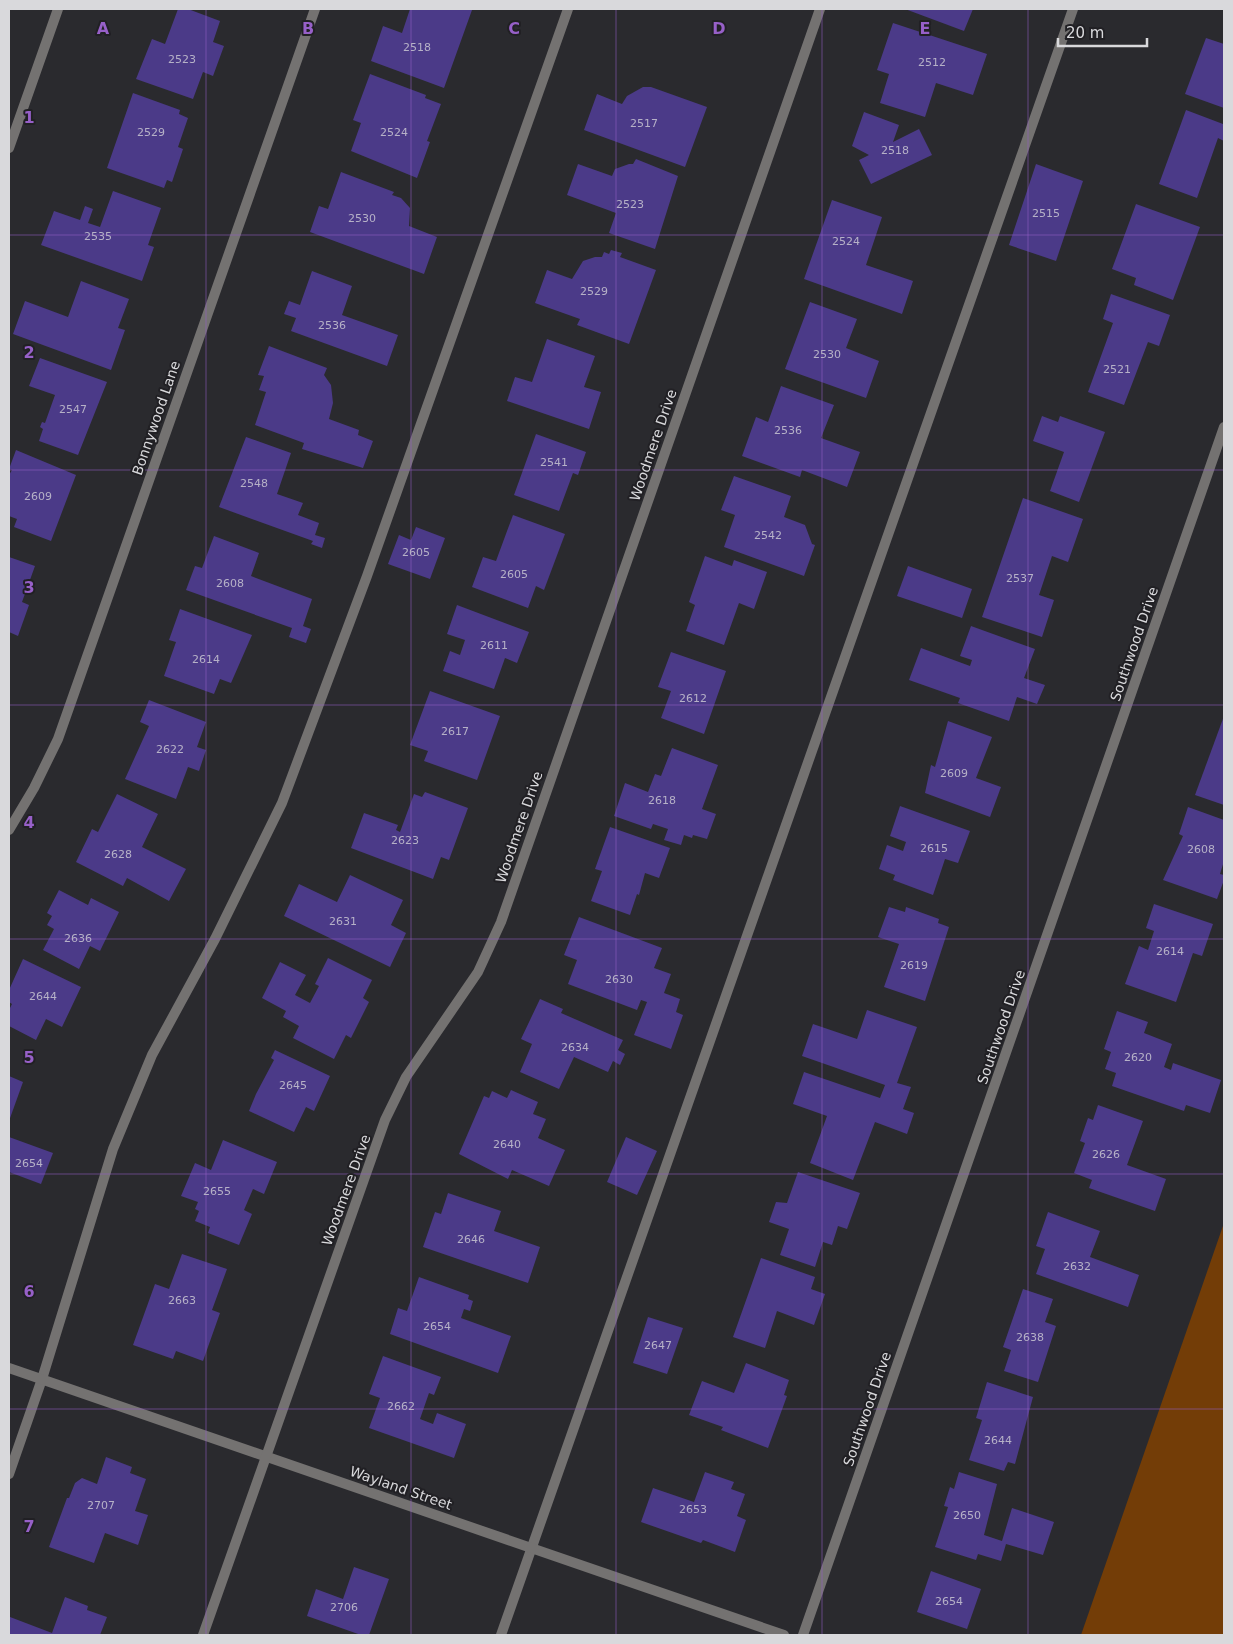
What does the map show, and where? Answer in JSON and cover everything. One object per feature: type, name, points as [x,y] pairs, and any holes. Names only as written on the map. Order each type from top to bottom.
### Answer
[{"type":"street","points":[[9,148],[58,9]]},
{"type":"street","name":"Bonnywood Lane","points":[[9,830],[34,788],[58,739],[315,9]]},
{"type":"street","points":[[9,1474],[42,1379],[113,1150],[152,1055],[215,939],[282,803],[370,567],[568,9]]},
{"type":"street","name":"Woodmere Drive","points":[[203,1635],[385,1120],[406,1077],[478,972],[500,922],[820,9]]},
{"type":"street","points":[[501,1635],[1073,9]]},
{"type":"street","name":"Southwood Drive","points":[[803,1635],[1224,427]]},
{"type":"street","name":"Wayland Street","points":[[9,1368],[784,1635]]},
{"type":"shaded area","points":[[1224,1223],[1224,1635],[1081,1635]]},
{"type":"building","points":[[178,9],[188,9],[220,21],[213,42],[224,46],[213,76],[203,72],[193,99],[136,79],[152,39],[165,44]]},
{"type":"building","points":[[410,9],[472,10],[444,88],[371,61],[383,26],[402,33]]},
{"type":"building","points":[[905,9],[973,9],[964,31]]},
{"type":"building","points":[[893,23],[987,54],[973,95],[936,83],[925,117],[880,103],[889,74],[877,70]]},
{"type":"building","points":[[1206,38],[1224,44],[1224,108],[1185,94]]},
{"type":"building","points":[[370,74],[426,95],[425,98],[441,104],[427,141],[430,142],[417,178],[351,151],[361,123],[353,120]]},
{"type":"building","points":[[643,87],[651,87],[707,107],[685,167],[584,130],[597,94],[622,104],[627,96]]},
{"type":"building","points":[[133,93],[180,110],[179,114],[188,118],[178,147],[183,149],[172,182],[167,180],[164,188],[107,168]]},
{"type":"building","points":[[1186,110],[1223,124],[1224,120],[1224,141],[1218,138],[1197,198],[1159,184]]},
{"type":"building","points":[[864,112],[899,125],[893,142],[919,129],[932,155],[871,184],[859,160],[869,155],[852,146]]},
{"type":"building","points":[[636,159],[678,176],[655,249],[609,233],[616,213],[567,195],[578,164],[612,176],[615,169],[633,164]]},
{"type":"building","points":[[1036,164],[1083,181],[1056,261],[1009,245]]},
{"type":"building","points":[[341,172],[394,192],[392,195],[401,198],[410,208],[409,226],[437,237],[424,274],[310,232],[319,206],[328,209]]},
{"type":"building","points":[[113,191],[161,208],[148,245],[154,247],[142,281],[41,245],[54,211],[80,220],[85,206],[93,209],[88,223],[100,227]]},
{"type":"building","points":[[832,200],[882,217],[866,265],[913,281],[902,314],[804,279]]},
{"type":"building","points":[[1136,204],[1200,227],[1173,300],[1134,285],[1136,278],[1112,269]]},
{"type":"building","points":[[611,250],[622,253],[620,257],[656,270],[629,344],[577,325],[580,319],[535,303],[547,270],[572,279],[583,261],[602,257],[604,252],[609,254]]},
{"type":"building","points":[[312,271],[352,286],[342,315],[398,335],[387,366],[291,331],[296,318],[284,314],[289,301],[300,305]]},
{"type":"building","points":[[81,281],[129,299],[118,328],[125,330],[111,370],[13,334],[25,301],[68,317]]},
{"type":"building","points":[[1111,294],[1170,315],[1159,346],[1148,342],[1124,405],[1088,392],[1113,323],[1103,319]]},
{"type":"building","points":[[810,302],[857,319],[846,348],[879,361],[866,398],[785,369]]},
{"type":"building","points":[[547,339],[595,356],[584,387],[601,392],[589,429],[507,401],[515,377],[532,382]]},
{"type":"building","points":[[269,346],[327,368],[324,375],[331,385],[333,403],[329,419],[359,430],[358,435],[373,441],[363,468],[302,449],[304,443],[255,425],[266,392],[259,390],[264,376],[258,375]]},
{"type":"building","points":[[40,358],[107,382],[78,455],[39,441],[43,429],[40,427],[42,422],[45,423],[55,395],[29,386]]},
{"type":"building","points":[[781,386],[834,405],[821,438],[860,452],[847,487],[802,470],[800,477],[742,456],[756,417],[768,422]]},
{"type":"building","points":[[1042,416],[1058,422],[1060,416],[1105,432],[1079,502],[1050,491],[1064,452],[1033,441]]},
{"type":"building","points":[[536,434],[586,452],[578,475],[573,473],[559,511],[514,495]]},
{"type":"building","points":[[246,437],[291,453],[277,494],[303,503],[298,515],[319,523],[315,535],[325,538],[322,548],[311,544],[313,541],[219,507]]},
{"type":"building","points":[[16,450],[76,475],[51,541],[14,527],[17,519],[9,516],[9,475],[12,470],[9,469]]},
{"type":"building","points":[[734,476],[791,496],[784,517],[805,525],[812,544],[815,545],[804,576],[724,547],[735,515],[721,510]]},
{"type":"building","points":[[1023,498],[1083,519],[1068,562],[1052,556],[1039,595],[1054,600],[1042,637],[982,617]]},
{"type":"building","points":[[513,515],[565,534],[544,590],[536,586],[528,608],[472,587],[483,557],[496,561]]},
{"type":"building","points":[[416,527],[445,538],[430,579],[388,564],[399,535],[411,540]]},
{"type":"building","points":[[214,536],[259,553],[251,576],[312,599],[303,626],[311,629],[306,643],[289,637],[292,628],[186,590],[195,566],[202,568]]},
{"type":"building","points":[[705,556],[732,566],[734,560],[767,572],[754,609],[739,603],[724,645],[686,631],[695,605],[689,602]]},
{"type":"building","points":[[9,557],[35,566],[22,602],[29,605],[18,636],[9,632]]},
{"type":"building","points":[[908,566],[972,589],[962,618],[897,596]]},
{"type":"building","points":[[457,605],[529,632],[517,663],[505,658],[494,689],[443,671],[450,651],[460,655],[465,640],[447,634]]},
{"type":"building","points":[[180,609],[252,635],[231,683],[220,679],[214,694],[164,676],[176,642],[169,640]]},
{"type":"building","points":[[971,626],[1035,649],[1024,678],[1045,685],[1037,704],[1017,697],[1009,721],[958,703],[960,698],[909,680],[921,648],[970,666],[972,660],[960,656]]},
{"type":"building","points":[[671,652],[726,671],[704,734],[661,718],[671,691],[658,687]]},
{"type":"building","points":[[430,691],[500,716],[477,780],[424,761],[428,751],[410,745]]},
{"type":"building","points":[[149,700],[206,722],[197,747],[206,750],[199,771],[188,767],[176,799],[125,779],[149,726],[140,722]]},
{"type":"building","points":[[1224,716],[1224,805],[1195,795]]},
{"type":"building","points":[[948,721],[992,737],[976,778],[1001,787],[990,817],[925,793],[931,765],[935,767]]},
{"type":"building","points":[[672,748],[718,765],[702,809],[716,814],[707,839],[693,835],[692,838],[684,835],[681,845],[664,840],[668,829],[653,824],[651,829],[614,816],[625,783],[648,792],[655,774],[661,776]]},
{"type":"building","points":[[425,792],[468,808],[449,860],[441,857],[433,879],[351,848],[364,813],[398,825],[396,830],[400,832],[414,794],[422,797]]},
{"type":"building","points":[[117,794],[158,814],[142,847],[186,869],[169,901],[127,878],[123,886],[76,862],[92,829],[98,832]]},
{"type":"building","points":[[900,806],[970,831],[958,863],[945,859],[933,895],[893,880],[895,875],[879,869],[887,845],[903,851],[906,842],[890,836]]},
{"type":"building","points":[[1188,807],[1224,820],[1224,861],[1220,874],[1224,875],[1224,880],[1217,899],[1163,880],[1183,836],[1179,834]]},
{"type":"building","points":[[610,827],[670,848],[659,878],[645,873],[639,895],[637,894],[630,915],[591,901],[602,871],[595,869]]},
{"type":"building","points":[[350,875],[403,900],[391,925],[406,933],[390,967],[284,916],[299,884],[337,902]]},
{"type":"building","points":[[59,890],[88,905],[91,898],[119,912],[100,951],[90,946],[79,969],[43,950],[54,929],[47,925],[52,916],[47,913]]},
{"type":"building","points":[[1154,904],[1213,924],[1202,956],[1193,953],[1176,1002],[1125,984],[1139,946],[1148,950],[1154,931],[1146,928]]},
{"type":"building","points":[[889,907],[905,912],[906,907],[939,919],[938,923],[949,927],[925,1001],[884,987],[899,944],[878,937]]},
{"type":"building","points":[[579,917],[662,948],[654,968],[671,974],[664,993],[680,999],[676,1012],[683,1015],[671,1049],[634,1035],[647,1002],[641,1000],[637,1010],[568,984],[577,960],[564,955]]},
{"type":"building","points":[[328,958],[372,980],[363,998],[369,1002],[351,1038],[346,1035],[334,1059],[293,1038],[299,1026],[283,1017],[286,1011],[262,998],[280,962],[306,975],[295,995],[310,1003],[319,986],[315,984]]},
{"type":"building","points":[[23,959],[81,987],[62,1027],[46,1019],[36,1040],[9,1026],[9,1010],[12,1004],[9,1002],[9,990]]},
{"type":"building","points":[[540,999],[563,1009],[561,1013],[623,1040],[618,1050],[625,1054],[620,1065],[613,1061],[608,1072],[574,1057],[559,1089],[520,1072],[532,1044],[521,1039]]},
{"type":"building","points":[[867,1010],[917,1027],[897,1083],[911,1087],[903,1109],[914,1113],[907,1134],[875,1122],[853,1180],[810,1163],[827,1116],[793,1104],[804,1072],[880,1098],[885,1085],[802,1056],[813,1024],[857,1039]]},
{"type":"building","points":[[1117,1011],[1148,1022],[1144,1033],[1172,1044],[1164,1067],[1171,1070],[1173,1063],[1221,1080],[1210,1113],[1186,1105],[1184,1111],[1112,1086],[1116,1073],[1105,1069],[1111,1052],[1104,1049]]},
{"type":"building","points":[[275,1050],[330,1076],[314,1111],[306,1107],[294,1132],[249,1111],[274,1060],[271,1058]]},
{"type":"building","points":[[9,1076],[23,1082],[9,1121]]},
{"type":"building","points":[[511,1090],[538,1102],[533,1114],[546,1119],[538,1138],[565,1150],[549,1186],[512,1170],[508,1179],[459,1154],[484,1096],[489,1098],[492,1091],[507,1098]]},
{"type":"building","points":[[1098,1105],[1143,1121],[1127,1165],[1166,1179],[1155,1211],[1089,1188],[1092,1180],[1074,1173],[1085,1143],[1080,1141],[1088,1118],[1093,1120]]},
{"type":"building","points":[[9,1137],[53,1153],[41,1184],[9,1172]]},
{"type":"building","points":[[626,1137],[657,1151],[637,1195],[607,1182]]},
{"type":"building","points":[[223,1140],[277,1162],[264,1194],[253,1189],[244,1210],[252,1214],[239,1245],[208,1233],[210,1227],[195,1221],[199,1211],[195,1209],[198,1202],[181,1196],[195,1163],[211,1170]]},
{"type":"building","points":[[798,1172],[860,1193],[847,1229],[838,1226],[832,1245],[823,1242],[815,1267],[780,1255],[789,1229],[769,1222],[776,1202],[787,1203]]},
{"type":"building","points":[[448,1193],[501,1211],[494,1231],[540,1247],[528,1283],[423,1247],[435,1212],[441,1214]]},
{"type":"building","points":[[1048,1212],[1100,1231],[1090,1257],[1139,1275],[1128,1307],[1036,1274],[1045,1249],[1036,1246]]},
{"type":"building","points":[[182,1254],[227,1269],[212,1310],[220,1313],[203,1361],[176,1351],[173,1359],[133,1345],[155,1284],[169,1289]]},
{"type":"building","points":[[761,1258],[815,1277],[811,1289],[825,1294],[814,1325],[777,1311],[765,1348],[733,1337]]},
{"type":"building","points":[[419,1277],[469,1295],[468,1299],[473,1301],[470,1311],[464,1309],[461,1318],[511,1336],[498,1373],[390,1334],[398,1308],[407,1311]]},
{"type":"building","points":[[1023,1289],[1053,1299],[1045,1322],[1056,1326],[1038,1382],[1004,1371],[1011,1350],[1003,1347]]},
{"type":"building","points":[[648,1317],[683,1328],[667,1374],[633,1363]]},
{"type":"building","points":[[383,1356],[441,1377],[434,1395],[429,1393],[420,1419],[433,1424],[437,1413],[466,1424],[454,1458],[369,1428],[380,1398],[369,1394]]},
{"type":"building","points":[[746,1363],[789,1380],[784,1395],[787,1396],[768,1448],[721,1430],[723,1427],[689,1415],[702,1381],[734,1393]]},
{"type":"building","points":[[987,1382],[1033,1397],[1015,1464],[1008,1462],[1004,1471],[969,1460],[982,1420],[976,1418]]},
{"type":"building","points":[[106,1457],[132,1467],[130,1473],[146,1479],[135,1511],[148,1515],[138,1545],[105,1533],[94,1563],[49,1547],[67,1498],[69,1498],[75,1483],[82,1478],[97,1484]]},
{"type":"building","points":[[705,1472],[734,1482],[731,1489],[745,1494],[737,1516],[746,1520],[735,1552],[703,1540],[701,1543],[641,1522],[653,1488],[694,1502]]},
{"type":"building","points":[[959,1472],[997,1484],[984,1535],[1002,1541],[1012,1508],[1054,1522],[1043,1555],[1006,1544],[1001,1561],[978,1554],[976,1560],[935,1547],[948,1507],[944,1506],[950,1487],[954,1489]]},
{"type":"building","points":[[354,1567],[389,1579],[369,1635],[361,1635],[307,1616],[316,1589],[343,1599]]},
{"type":"building","points":[[931,1571],[981,1589],[967,1629],[917,1612]]},
{"type":"building","points":[[65,1597],[88,1606],[87,1610],[107,1617],[100,1635],[9,1635],[10,1617],[52,1633]]}]
